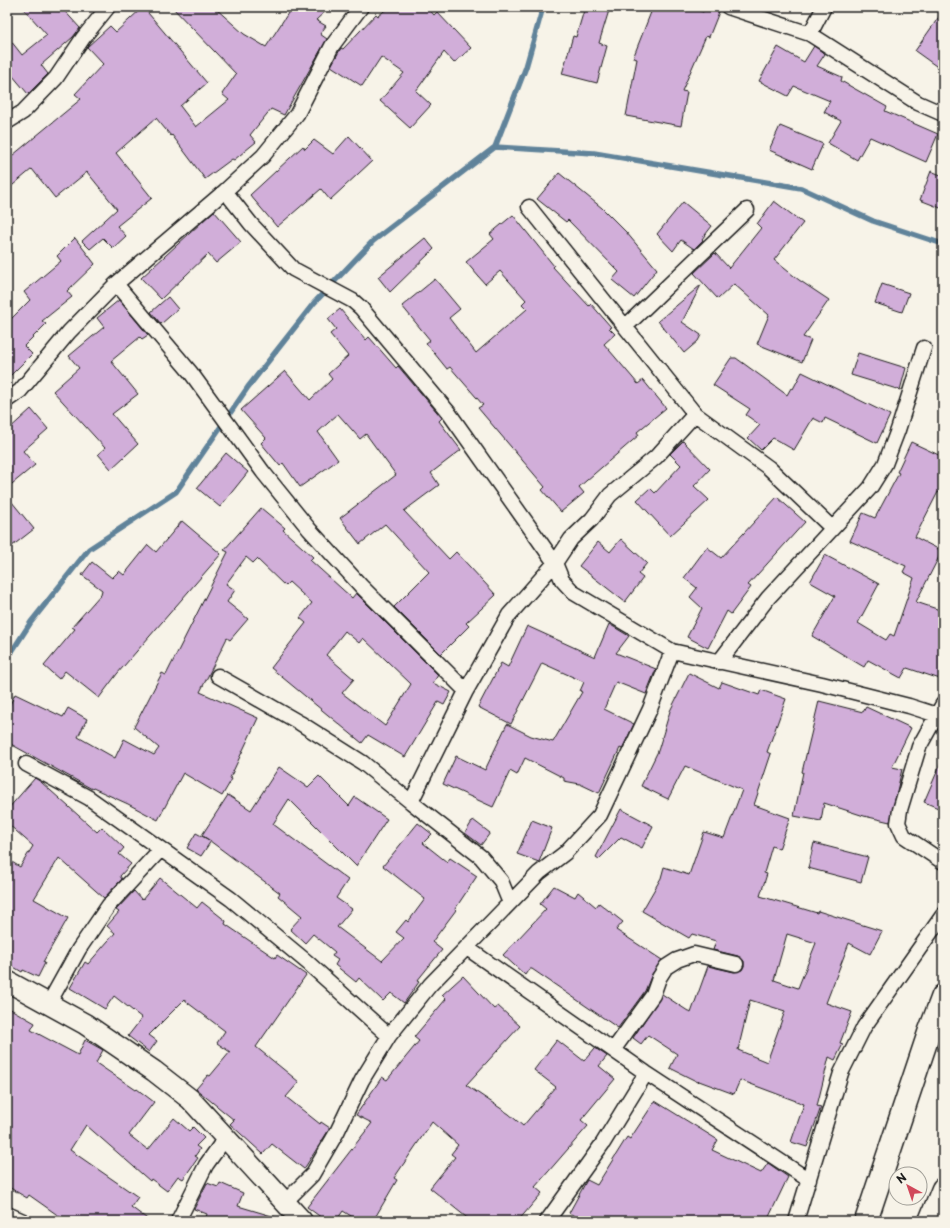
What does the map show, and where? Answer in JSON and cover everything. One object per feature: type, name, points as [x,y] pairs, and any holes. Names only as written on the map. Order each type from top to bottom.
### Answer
[{"type":"highway","points":[[866,1221],[929,1033],[943,996]]},
{"type":"highway","points":[[930,1221],[943,1188]]},
{"type":"street","points":[[7,122],[23,112],[56,78],[82,38],[108,7]]},
{"type":"street","points":[[7,400],[20,391],[69,332],[116,284],[225,191],[263,156],[297,114],[332,46],[361,7]]},
{"type":"street","points":[[728,7],[810,34],[918,103],[943,114]]},
{"type":"street","points":[[810,34],[824,7]]},
{"type":"street","points":[[225,191],[285,262],[302,276],[344,296],[361,308],[449,413],[555,563],[562,580],[574,593],[672,651],[822,684],[909,706],[940,710],[919,747],[900,810],[898,823],[904,836],[943,862]]},
{"type":"street","points":[[529,206],[695,414],[769,468],[832,528]]},
{"type":"street","points":[[626,326],[747,210]]},
{"type":"street","points":[[116,284],[191,373],[263,472],[309,529],[361,586],[466,691]]},
{"type":"street","points":[[719,662],[768,598],[870,488],[885,464],[898,430],[924,348]]},
{"type":"street","points":[[411,802],[466,691],[509,615],[555,563],[571,539],[592,519],[610,495],[656,456],[695,414]]},
{"type":"street","points":[[284,1203],[312,1175],[337,1132],[362,1080],[388,1036],[430,985],[539,873],[565,853],[600,815],[650,709],[672,651]]},
{"type":"street","points":[[218,676],[300,723],[364,763],[411,802],[481,856],[501,881],[510,903]]},
{"type":"street","points":[[26,764],[89,798],[243,909],[307,962],[388,1036]]},
{"type":"street","points":[[49,1003],[80,949],[109,905],[160,850]]},
{"type":"street","points":[[796,1221],[841,1073],[864,1027],[943,916]]},
{"type":"street","points":[[467,948],[614,1049],[646,1073],[809,1180]]},
{"type":"street","points":[[614,1049],[653,995],[659,978],[666,967],[678,960],[694,954],[736,964]]},
{"type":"street","points":[[7,981],[85,1024],[154,1071],[190,1099],[302,1221]]},
{"type":"street","points":[[548,1221],[603,1143],[646,1073]]},
{"type":"street","points":[[178,1221],[206,1165],[226,1137]]},
{"type":"street","points":[[7,1214],[23,1221]]},
{"type":"building","points":[[22,7],[61,7],[80,28],[73,37],[41,65],[48,74],[28,94],[7,69],[7,36],[22,55],[47,35]]},
{"type":"building","points":[[143,7],[207,83],[180,106],[196,127],[229,100],[222,94],[236,74],[172,7],[214,7],[244,34],[266,47],[292,7],[330,7],[316,20],[326,26],[320,34],[327,39],[284,115],[271,109],[250,135],[256,142],[234,160],[232,159],[205,179],[172,135],[171,136],[156,118],[116,153],[152,198],[117,226],[126,236],[113,248],[103,238],[90,249],[82,241],[117,209],[87,172],[55,198],[32,169],[7,190],[7,160],[81,99],[75,94],[103,64],[87,47],[110,26],[116,32]]},
{"type":"building","points":[[389,7],[427,7],[434,15],[437,12],[471,48],[454,63],[444,52],[416,91],[431,105],[410,128],[380,101],[404,73],[381,57],[362,86],[331,66],[341,48],[343,49],[376,14],[378,16]]},
{"type":"building","points":[[585,7],[610,7],[599,43],[607,46],[597,83],[562,74],[573,36],[576,37]]},
{"type":"building","points":[[653,7],[691,7],[703,12],[706,7],[719,12],[709,37],[706,36],[682,91],[687,92],[681,126],[626,116],[637,59],[633,58]]},
{"type":"building","points":[[943,11],[943,71],[915,51]]},
{"type":"building","points":[[814,46],[825,54],[817,66],[842,77],[841,81],[887,107],[885,111],[938,134],[926,162],[870,137],[857,160],[828,143],[841,121],[824,112],[830,101],[794,86],[788,96],[759,81],[778,47],[804,62]]},
{"type":"building","points":[[780,126],[823,144],[812,169],[769,150]]},
{"type":"building","points":[[349,136],[372,161],[330,200],[321,189],[277,227],[250,195],[303,146],[305,149],[314,140],[333,154]]},
{"type":"building","points":[[931,171],[943,176],[943,209],[920,200]]},
{"type":"building","points":[[559,173],[602,208],[626,232],[657,269],[634,298],[612,280],[619,272],[568,220],[566,222],[537,199]]},
{"type":"building","points":[[774,201],[803,223],[774,260],[799,280],[829,300],[803,337],[811,340],[802,362],[757,344],[769,315],[734,284],[718,299],[694,273],[715,253],[729,268],[761,228],[757,224]]},
{"type":"building","points":[[683,202],[712,226],[702,239],[703,240],[694,249],[681,240],[673,251],[657,234]]},
{"type":"building","points":[[214,211],[241,242],[216,263],[208,254],[161,299],[141,278]]},
{"type":"building","points":[[513,215],[554,266],[553,267],[589,306],[591,304],[611,327],[609,328],[615,334],[604,344],[638,384],[643,380],[666,408],[637,432],[639,435],[579,487],[584,493],[561,512],[542,490],[545,487],[478,408],[483,405],[450,367],[447,369],[426,343],[430,340],[402,306],[435,279],[460,309],[449,318],[476,353],[527,309],[522,304],[526,300],[500,271],[485,284],[466,262],[494,239],[490,234]]},
{"type":"building","points":[[75,238],[95,264],[67,291],[72,297],[42,321],[46,324],[24,346],[32,354],[7,379],[7,323],[30,300],[24,292],[61,261],[57,256]]},
{"type":"building","points":[[425,238],[434,249],[390,292],[378,277]]},
{"type":"building","points":[[882,284],[909,293],[902,312],[875,303]]},
{"type":"building","points":[[701,285],[682,322],[701,335],[698,341],[684,353],[658,321]]},
{"type":"building","points":[[168,297],[178,309],[161,324],[151,312]]},
{"type":"building","points":[[119,300],[148,335],[142,339],[140,337],[111,361],[138,394],[112,414],[138,444],[111,469],[98,454],[105,448],[53,391],[79,368],[69,356],[104,327],[97,318]]},
{"type":"building","points":[[340,309],[366,340],[369,337],[396,368],[398,366],[442,418],[439,421],[461,450],[431,473],[439,485],[404,511],[449,559],[456,552],[496,595],[466,623],[469,626],[441,654],[394,607],[429,572],[385,524],[360,544],[340,518],[396,475],[366,434],[360,439],[338,414],[318,432],[338,460],[300,487],[283,463],[280,466],[261,443],[266,438],[241,410],[285,371],[310,400],[332,379],[328,374],[348,356],[330,334],[336,329],[328,319]]},
{"type":"building","points":[[858,353],[906,368],[900,390],[851,375]]},
{"type":"building","points":[[731,358],[736,358],[787,395],[791,388],[793,389],[802,372],[890,415],[877,443],[825,418],[823,423],[813,418],[794,450],[773,438],[761,450],[748,438],[760,425],[746,415],[750,409],[713,385]]},
{"type":"building","points":[[31,409],[48,429],[23,451],[35,465],[7,488],[7,431]]},
{"type":"building","points":[[683,441],[710,469],[694,486],[709,500],[670,536],[637,500],[650,488],[655,493],[681,465],[670,454]]},
{"type":"building","points":[[911,442],[943,457],[943,494],[938,492],[915,537],[942,551],[916,602],[943,611],[943,680],[907,668],[901,678],[868,660],[864,667],[812,636],[835,596],[810,582],[825,555],[879,584],[858,623],[886,640],[890,634],[894,636],[914,578],[903,572],[906,566],[850,541],[863,513],[875,518],[899,473],[897,472]]},
{"type":"building","points":[[226,453],[248,472],[220,507],[197,488]]},
{"type":"building","points":[[7,496],[34,529],[7,550]]},
{"type":"building","points":[[777,497],[805,522],[748,585],[751,587],[731,614],[727,611],[708,648],[687,637],[702,608],[690,597],[697,588],[684,578],[707,547],[721,558]]},
{"type":"building","points":[[261,508],[285,528],[283,530],[313,557],[310,560],[352,598],[356,593],[438,675],[433,683],[451,692],[444,705],[438,702],[405,757],[368,735],[362,743],[271,668],[306,623],[300,618],[312,603],[289,582],[285,586],[257,559],[253,563],[246,557],[226,584],[235,590],[227,602],[248,619],[230,640],[227,638],[200,692],[258,718],[230,778],[232,779],[222,796],[183,773],[158,820],[128,804],[93,788],[92,789],[7,742],[7,711],[15,694],[63,717],[68,708],[87,719],[78,737],[115,758],[124,739],[154,755],[159,748],[134,727],[162,673],[166,675],[228,552],[224,550]],"holes":[[[345,631],[359,643],[363,638],[411,684],[385,726],[342,693],[354,679],[326,655]]]},
{"type":"building","points":[[182,521],[221,554],[117,674],[99,698],[65,671],[59,679],[44,666],[75,629],[72,627],[101,594],[102,590],[82,575],[92,562],[112,578],[119,571],[124,575],[148,545],[156,552]]},
{"type":"building","points":[[621,539],[647,563],[638,574],[643,578],[625,602],[579,566],[598,542],[610,552]]},
{"type":"building","points":[[609,624],[629,636],[616,653],[656,669],[646,694],[616,682],[604,709],[634,724],[622,749],[620,748],[599,793],[580,784],[564,781],[564,778],[525,758],[517,775],[510,771],[493,807],[443,784],[456,756],[485,770],[507,724],[531,736],[553,742],[582,692],[580,691],[584,682],[542,663],[511,724],[478,707],[501,663],[508,667],[527,626],[595,657]]},
{"type":"building","points":[[689,673],[719,688],[722,682],[759,695],[761,690],[786,699],[767,752],[771,754],[754,805],[790,818],[779,849],[772,846],[764,873],[767,874],[760,896],[817,913],[818,911],[882,931],[870,954],[849,943],[826,1003],[852,1012],[840,1043],[843,1044],[835,1060],[829,1057],[817,1106],[821,1107],[807,1147],[791,1142],[804,1104],[740,1080],[734,1094],[699,1081],[698,1082],[670,1068],[677,1054],[648,1035],[641,1044],[633,1038],[662,994],[691,1013],[708,966],[734,972],[742,970],[744,966],[744,961],[738,956],[713,950],[716,941],[692,934],[689,938],[642,911],[661,878],[664,867],[689,875],[704,832],[724,838],[742,790],[685,766],[668,799],[641,786],[658,751],[670,711]],"holes":[[[787,934],[816,943],[798,988],[774,980]],[[750,1000],[785,1011],[767,1062],[738,1050]]]},
{"type":"building","points":[[819,701],[863,712],[866,707],[911,728],[892,767],[902,769],[890,822],[864,816],[824,803],[821,821],[794,816],[802,772]]},
{"type":"building","points":[[943,758],[943,810],[924,802]]},
{"type":"building","points":[[279,767],[308,787],[319,776],[349,806],[355,797],[387,819],[356,866],[289,799],[273,824],[348,880],[336,898],[352,909],[337,927],[382,961],[404,938],[396,932],[406,920],[408,922],[425,899],[383,866],[418,823],[432,834],[423,843],[447,862],[450,858],[477,876],[455,909],[456,910],[432,942],[442,950],[417,981],[419,982],[404,1003],[391,993],[383,1001],[359,978],[356,982],[335,965],[338,960],[332,956],[335,952],[313,934],[305,943],[290,929],[302,916],[278,896],[280,893],[202,835],[228,795],[251,810]]},
{"type":"building","points":[[35,778],[97,832],[102,827],[124,848],[119,854],[131,864],[120,876],[122,879],[104,898],[59,858],[34,899],[68,918],[43,962],[45,963],[38,977],[23,970],[22,972],[7,963],[7,859],[20,867],[33,846],[7,823],[7,810]]},
{"type":"building","points":[[621,809],[653,826],[642,848],[621,837],[599,859],[596,857]]},
{"type":"building","points":[[473,820],[490,833],[481,845],[465,833]]},
{"type":"building","points":[[532,820],[552,828],[539,862],[517,854]]},
{"type":"building","points":[[196,833],[211,841],[201,856],[187,848]]},
{"type":"building","points":[[814,843],[868,857],[861,882],[808,868]]},
{"type":"building","points":[[160,878],[197,908],[202,902],[226,921],[225,924],[275,958],[277,955],[306,975],[256,1047],[299,1082],[286,1097],[320,1124],[321,1122],[330,1128],[304,1169],[272,1144],[263,1154],[230,1124],[234,1120],[196,1089],[208,1075],[210,1076],[230,1052],[217,1043],[225,1031],[184,1000],[149,1035],[157,1041],[149,1052],[128,1036],[142,1018],[114,996],[105,1009],[70,988],[85,962],[88,964],[115,933],[107,926],[119,912],[116,910],[134,891],[142,900]]},
{"type":"building","points":[[554,886],[575,897],[578,892],[596,907],[599,903],[623,922],[616,930],[662,960],[652,974],[645,991],[618,1028],[532,969],[529,969],[525,975],[503,955],[546,909],[540,904]]},
{"type":"building","points":[[463,976],[494,1009],[498,1006],[520,1026],[466,1085],[509,1114],[523,1126],[556,1087],[534,1070],[557,1040],[584,1061],[595,1048],[607,1056],[599,1066],[615,1079],[581,1120],[588,1126],[535,1187],[542,1193],[518,1221],[471,1221],[430,1188],[455,1157],[451,1154],[458,1145],[432,1122],[394,1178],[397,1180],[373,1221],[359,1221],[343,1211],[336,1221],[326,1221],[307,1207],[372,1123],[356,1115],[382,1077],[387,1080],[419,1041],[414,1037],[446,999],[442,995]]},
{"type":"building","points":[[7,1007],[35,1023],[31,1030],[78,1055],[85,1040],[103,1050],[96,1063],[136,1090],[137,1089],[154,1102],[129,1135],[148,1150],[174,1118],[189,1131],[193,1127],[204,1138],[196,1146],[200,1149],[195,1156],[198,1158],[183,1179],[178,1176],[167,1191],[151,1179],[150,1181],[86,1125],[70,1150],[138,1197],[131,1207],[150,1221],[66,1221],[29,1195],[27,1198],[7,1186]]},
{"type":"building","points":[[655,1101],[718,1140],[712,1150],[761,1173],[768,1163],[788,1177],[767,1221],[584,1221],[569,1213],[587,1180],[597,1185],[627,1137],[630,1139]]},
{"type":"building","points":[[207,1183],[218,1187],[220,1183],[243,1193],[238,1206],[275,1217],[274,1221],[205,1221],[207,1214],[194,1209]]},
{"type":"waterway","points":[[7,659],[31,622],[89,549],[176,492],[248,387],[314,303],[373,241],[495,147],[526,67],[543,7]]},
{"type":"waterway","points":[[495,147],[594,153],[801,188],[873,221],[943,244]]}]
